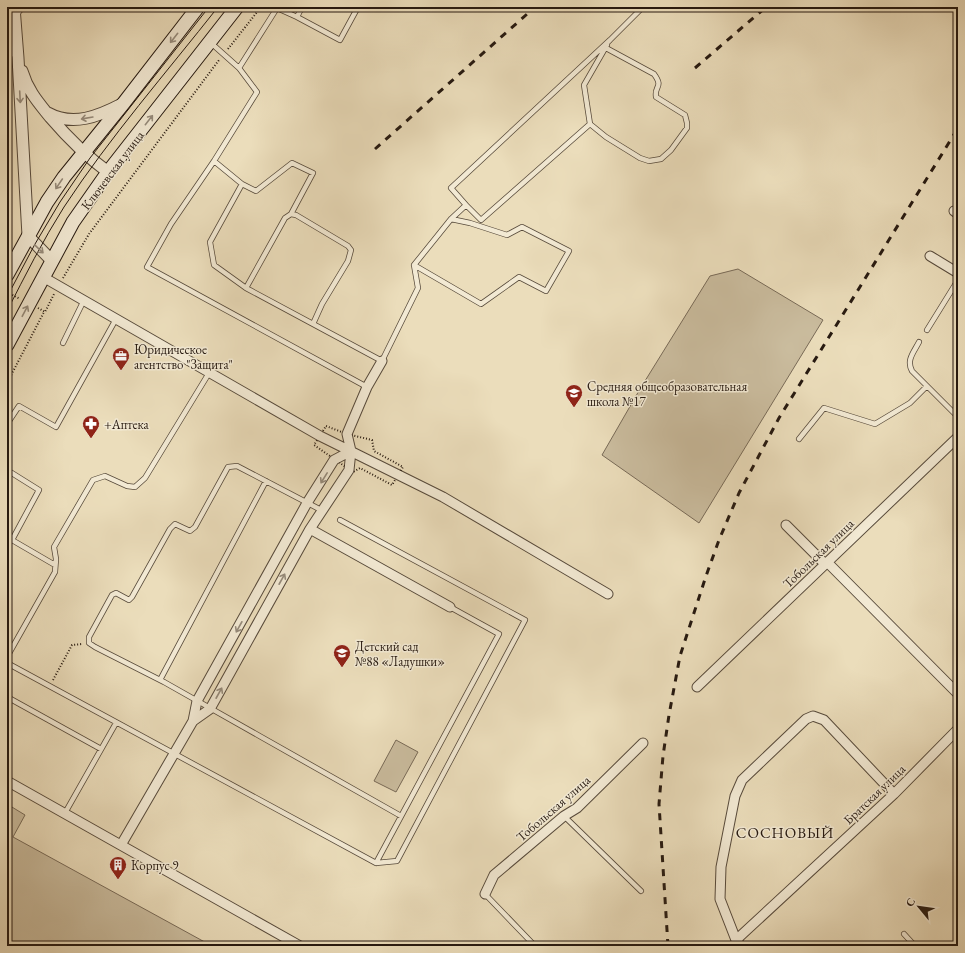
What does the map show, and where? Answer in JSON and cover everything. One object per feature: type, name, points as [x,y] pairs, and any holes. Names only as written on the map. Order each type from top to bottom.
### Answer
[{"type":"main road","points":[[7,275],[47,202],[64,177],[198,7]]},
{"type":"main road","name":"Ключевская улица","points":[[7,345],[73,222],[108,172],[237,7]]},
{"type":"street","points":[[14,12],[14,55],[28,236],[52,261]]},
{"type":"street","points":[[14,55],[30,91],[37,102],[83,153],[108,172]]},
{"type":"street","points":[[46,112],[56,118],[86,119],[103,114],[123,104]]},
{"type":"street","points":[[930,256],[958,273]]},
{"type":"street","points":[[43,277],[320,436],[443,498],[608,594]]},
{"type":"street","points":[[193,721],[210,709],[310,529],[349,470],[351,451],[347,434],[367,387],[382,362]]},
{"type":"street","name":"Тобольская улица","points":[[696,687],[958,437]]},
{"type":"street","points":[[121,845],[193,721],[197,701],[307,503],[334,460],[351,451]]},
{"type":"street","points":[[786,525],[958,694]]},
{"type":"street","points":[[310,529],[450,608]]},
{"type":"street","points":[[252,602],[265,610]]},
{"type":"street","points":[[738,943],[720,899],[721,867],[735,796],[742,780],[806,718],[813,716],[824,720],[894,794]]},
{"type":"street","name":"Братская улица","points":[[738,943],[894,794],[958,729]]},
{"type":"street","name":"Тобольская улица","points":[[485,894],[494,875],[564,816],[577,808],[643,743]]},
{"type":"street","points":[[7,780],[300,946]]},
{"type":"lane","points":[[14,12],[23,7]]},
{"type":"lane","points":[[297,17],[302,7]]},
{"type":"lane","points":[[239,68],[277,8],[340,40],[358,7]]},
{"type":"lane","points":[[590,124],[481,220],[451,188],[610,40],[643,7]]},
{"type":"lane","points":[[606,48],[654,74],[659,81],[656,97],[685,115],[688,122],[687,128],[671,150],[661,159],[648,161],[640,158],[606,137],[590,124],[584,85],[610,40]]},
{"type":"lane","points":[[210,42],[239,68],[257,92],[214,161],[171,224],[147,266],[367,387]]},
{"type":"lane","points":[[214,161],[242,184],[256,191],[292,163],[313,173],[291,214],[285,218],[246,288]]},
{"type":"lane","points":[[242,184],[210,242],[214,265],[246,288],[382,362],[418,288],[414,265],[451,219],[466,204]]},
{"type":"lane","points":[[291,214],[296,215],[348,246],[351,250],[348,261],[322,304],[313,324]]},
{"type":"lane","points":[[414,265],[481,304],[519,276],[546,291],[569,251],[522,227],[507,235],[470,223],[451,219]]},
{"type":"lane","points":[[927,330],[958,280]]},
{"type":"lane","points":[[63,343],[84,300]]},
{"type":"lane","points":[[7,424],[18,406],[56,427],[116,319]]},
{"type":"lane","points":[[919,342],[910,359],[912,371],[958,417]]},
{"type":"lane","points":[[7,657],[55,572],[54,547],[93,480],[105,476],[127,486],[136,487],[145,478],[209,372]]},
{"type":"lane","points":[[799,439],[824,408],[875,424],[910,404],[927,386]]},
{"type":"lane","points":[[323,511],[237,466],[228,467],[195,526],[190,531],[175,524],[170,529],[132,597],[129,600],[116,593],[112,595],[88,637],[89,642],[95,647],[160,680],[401,816]]},
{"type":"lane","points":[[7,470],[40,490],[12,540],[55,565]]},
{"type":"lane","points":[[160,680],[266,481]]},
{"type":"lane","points":[[7,663],[376,863],[397,861],[525,620],[340,520]]},
{"type":"lane","points":[[376,863],[499,634],[450,608]]},
{"type":"lane","points":[[7,697],[101,749]]},
{"type":"lane","points":[[65,814],[116,723]]},
{"type":"lane","points":[[564,816],[641,891]]},
{"type":"lane","points":[[485,894],[535,946]]},
{"type":"lane","points":[[904,934],[915,946]]},
{"type":"path","points":[[7,383],[44,312],[89,234],[261,7]]},
{"type":"path","points":[[7,292],[44,312]]},
{"type":"path","points":[[50,686],[72,645],[89,642]]},
{"type":"shaded area","points":[[738,269],[823,320],[699,523],[602,455],[640,389],[710,276]]},
{"type":"shaded area","points":[[396,740],[418,752],[396,792],[374,781]]},
{"type":"shaded area","points":[[7,804],[25,815],[13,837],[212,946],[7,946]]},
{"type":"tram line","points":[[7,297],[35,244],[60,202],[90,158],[209,7]]},
{"type":"tram line","points":[[7,311],[34,258],[64,207],[82,181],[119,130],[218,7]]},
{"type":"railway","points":[[375,149],[535,7]]},
{"type":"railway","points":[[695,68],[766,7]]},
{"type":"railway","points":[[668,946],[659,804],[663,756],[680,656],[706,576],[719,540],[739,493],[779,418],[958,128]]},
{"type":"place","name":"Юридическое агентство \"Защита\"","points":[[121,371]]},
{"type":"place","name":"Средняя общеобразовательная школа №17","points":[[574,408]]},
{"type":"place","name":"+Аптека","points":[[91,439]]},
{"type":"place","name":"Детский сад №88 «Ладушки»","points":[[342,668]]},
{"type":"place","name":"Корпус 9","points":[[118,880]]},
{"type":"district","name":"СОСНОВЫЙ","points":[[785,833]]}]
